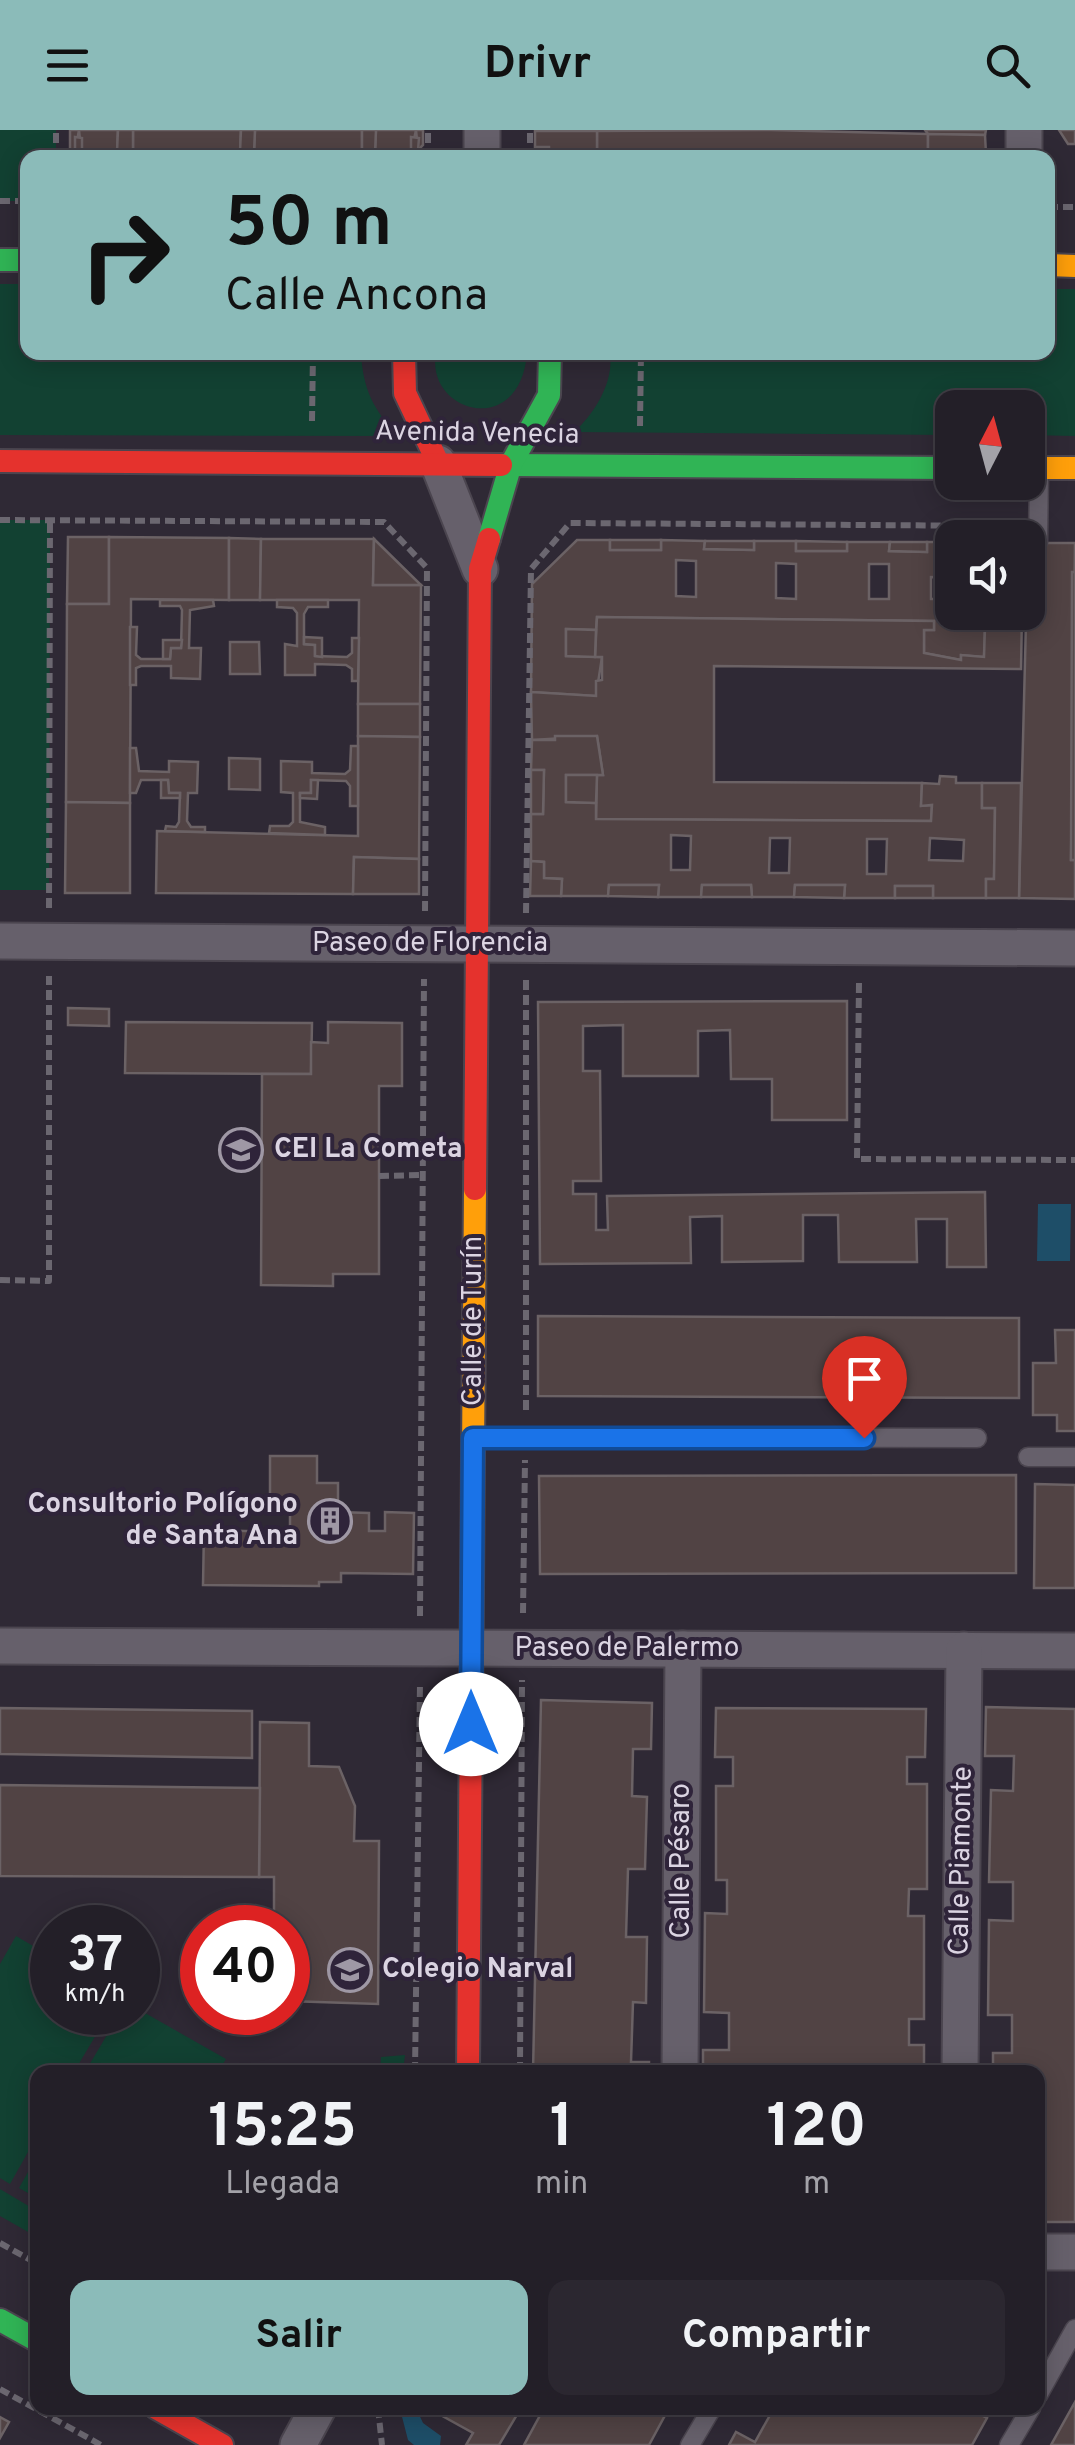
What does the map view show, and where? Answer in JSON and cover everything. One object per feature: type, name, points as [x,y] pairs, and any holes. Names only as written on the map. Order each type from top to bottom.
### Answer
[{"type":"street","points":[[404,360],[405,393],[438,464]]},
{"type":"street","name":"Calle de Turín","points":[[468,2065],[480,568],[511,464],[550,396],[550,360]]},
{"type":"street","name":"Avenida Venecia","points":[[0,461],[935,468]]},
{"type":"street","name":"Calle de Turín","points":[[438,464],[480,568]]},
{"type":"street","points":[[1045,468],[1075,468]]},
{"type":"street","name":"Paseo de Florencia","points":[[0,941],[1075,948]]},
{"type":"street","name":"Paseo de Palermo","points":[[0,1646],[1075,1651]]},
{"type":"street","name":"Calle Pésaro","points":[[680,2065],[683,1650]]},
{"type":"street","name":"Calle Piamonte","points":[[960,2065],[964,1650]]},
{"type":"street","points":[[1045,2252],[1075,2252]]},
{"type":"street","points":[[0,2320],[30,2337]]},
{"type":"street","points":[[164,2415],[189,2437],[222,2445]]},
{"type":"street","points":[[298,2445],[314,2415]]},
{"type":"lane","points":[[473,1438],[977,1438]]},
{"type":"lane","points":[[1028,1457],[1075,1457]]},
{"type":"lane","points":[[1045,2383],[1075,2329]]},
{"type":"lane","points":[[690,2445],[708,2415]]},
{"type":"lane","points":[[1010,2445],[1026,2415]]},
{"type":"path","points":[[0,520],[384,522],[427,568],[416,2065]]},
{"type":"path","points":[[520,2065],[531,569],[570,523],[935,532]]},
{"type":"path","points":[[859,946],[858,1159],[1075,1160]]},
{"type":"path","points":[[379,1176],[424,1175]]},
{"type":"path","points":[[0,2242],[30,2259]]},
{"type":"path","points":[[0,2389],[30,2406]]},
{"type":"path","points":[[47,2415],[101,2445]]},
{"type":"path","points":[[379,2415],[382,2445]]},
{"type":"green space","points":[[0,130],[56,130],[56,150],[20,150],[20,201],[0,201]]},
{"type":"green space","points":[[0,284],[20,284],[20,360],[362,360],[371,398],[398,436],[0,435]]},
{"type":"green space","points":[[1055,289],[1075,289],[1075,436],[1045,435],[1045,390],[935,390],[935,435],[574,432],[589,416],[609,375],[610,360],[1055,360]]},
{"type":"green space","points":[[436,360],[525,360],[521,380],[508,398],[492,407],[475,408],[458,402],[436,374]]},
{"type":"green space","points":[[0,520],[50,520],[49,890],[0,890]]},
{"type":"green space","points":[[16,1936],[30,1944],[30,2035],[96,2035],[78,2065],[30,2065],[30,2148],[10,2184],[0,2178],[0,1964]]},
{"type":"green space","points":[[160,2022],[226,2059],[222,2065],[89,2065],[107,2035],[160,2035]]},
{"type":"green space","points":[[405,2055],[404,2065],[380,2065],[381,2057]]},
{"type":"green space","points":[[30,2168],[30,2194],[19,2188]]},
{"type":"green space","points":[[0,2189],[30,2207],[30,2233],[0,2216]]},
{"type":"water","points":[[1038,1204],[1071,1204],[1070,1261],[1037,1261]]},
{"type":"water","points":[[402,2415],[419,2415],[423,2423],[441,2436],[440,2445],[414,2445],[408,2440]]},
{"type":"building","points":[[70,130],[79,130],[75,150],[70,150]]},
{"type":"building","points":[[79,130],[118,130],[117,150],[81,150]]},
{"type":"building","points":[[118,130],[133,130],[133,150],[117,150]]},
{"type":"building","points":[[133,130],[241,130],[240,150],[133,150]]},
{"type":"building","points":[[241,130],[255,130],[254,150],[240,150]]},
{"type":"building","points":[[255,130],[362,130],[362,150],[254,150]]},
{"type":"building","points":[[362,130],[376,130],[375,150],[362,150]]},
{"type":"building","points":[[376,130],[416,130],[412,150],[375,150]]},
{"type":"building","points":[[416,130],[423,130],[423,145],[418,150]]},
{"type":"building","points":[[925,130],[986,130],[985,135],[928,134]]},
{"type":"building","points":[[1059,130],[1075,130],[1075,144],[1068,144]]},
{"type":"building","points":[[535,131],[597,131],[597,150],[535,147]]},
{"type":"building","points":[[597,131],[928,134],[928,150],[597,150]]},
{"type":"building","points":[[928,134],[985,135],[986,150],[928,150]]},
{"type":"building","points":[[75,137],[82,138],[82,150],[75,150]]},
{"type":"building","points":[[411,137],[419,138],[418,150],[411,150]]},
{"type":"building","points":[[68,537],[109,537],[109,604],[67,604]]},
{"type":"building","points":[[109,537],[229,538],[229,600],[131,599],[130,803],[66,802],[67,604],[109,604]]},
{"type":"building","points":[[229,538],[261,539],[260,600],[229,600]]},
{"type":"building","points":[[261,539],[374,539],[373,585],[421,585],[420,704],[358,704],[359,600],[260,600]]},
{"type":"building","points":[[374,539],[421,585],[373,585]]},
{"type":"building","points":[[577,540],[610,540],[610,550],[661,550],[661,540],[705,541],[704,549],[754,550],[754,541],[796,541],[796,551],[847,551],[847,542],[890,542],[889,551],[927,552],[927,542],[935,542],[931,599],[935,599],[935,630],[985,630],[984,657],[961,655],[961,660],[924,653],[924,630],[934,630],[934,621],[597,617],[596,630],[566,629],[566,656],[602,657],[596,696],[531,692],[532,584]],"holes":[[[676,560],[696,561],[696,597],[676,596]],[[776,563],[796,564],[796,599],[776,598]],[[869,564],[889,564],[889,599],[869,599]]]},
{"type":"building","points":[[610,540],[661,540],[661,550],[610,550]]},
{"type":"building","points":[[705,541],[754,541],[754,550],[704,549]]},
{"type":"building","points":[[796,541],[847,542],[847,551],[796,551]]},
{"type":"building","points":[[890,542],[927,542],[927,552],[889,551]]},
{"type":"building","points":[[1045,543],[1075,543],[1071,860],[1075,860],[1075,899],[1019,898],[1026,630],[1045,630]]},
{"type":"building","points":[[1075,572],[1075,860],[1071,860]]},
{"type":"building","points":[[160,600],[213,600],[214,606],[190,610],[189,648],[201,648],[200,679],[171,678],[171,666],[141,666],[136,668],[136,685],[130,685],[130,627],[137,627],[136,655],[141,659],[170,659],[171,648],[181,648],[182,610],[180,606],[160,606]]},
{"type":"building","points":[[277,600],[328,600],[328,607],[308,607],[304,614],[304,644],[315,645],[315,656],[347,657],[352,653],[352,638],[359,638],[358,681],[352,681],[352,669],[346,665],[315,664],[315,675],[285,675],[285,644],[297,646],[297,613],[293,608],[277,607]]},
{"type":"building","points":[[597,617],[934,621],[934,630],[924,630],[924,653],[961,660],[961,655],[984,657],[985,630],[1022,630],[1021,669],[714,666],[714,782],[922,783],[921,806],[932,805],[931,821],[596,819],[597,775],[603,775],[597,736],[532,740],[531,692],[596,696],[596,681],[602,680],[602,657],[595,657]]},
{"type":"building","points":[[566,629],[596,630],[595,657],[566,656]]},
{"type":"building","points":[[304,637],[322,638],[322,657],[315,656],[315,645],[304,644]]},
{"type":"building","points":[[163,640],[182,640],[181,648],[171,648],[170,659],[163,659]]},
{"type":"building","points":[[230,642],[259,642],[260,674],[230,674]]},
{"type":"building","points":[[358,704],[420,704],[420,737],[358,736]]},
{"type":"building","points":[[358,736],[420,737],[419,859],[354,857],[353,894],[156,893],[157,831],[358,836]]},
{"type":"building","points":[[555,736],[597,736],[603,775],[566,775],[566,802],[596,803],[596,819],[931,821],[932,805],[921,806],[922,783],[939,784],[940,776],[956,777],[956,783],[982,783],[982,808],[995,808],[994,879],[986,879],[986,898],[933,898],[933,886],[895,886],[895,898],[844,898],[845,885],[795,885],[794,897],[752,897],[751,885],[702,885],[701,897],[658,897],[659,885],[609,885],[608,896],[561,896],[562,879],[544,878],[544,862],[531,861],[531,814],[543,814],[544,770],[531,770],[532,740],[555,740]],"holes":[[[671,835],[691,836],[690,870],[671,870]],[[770,838],[790,838],[789,873],[769,873]],[[930,838],[964,840],[963,861],[929,860]],[[867,839],[887,839],[886,874],[867,874]]]},
{"type":"building","points":[[351,746],[358,746],[358,806],[350,806],[350,786],[346,781],[311,780],[311,793],[300,793],[300,822],[325,827],[325,835],[269,833],[270,826],[289,826],[293,822],[293,793],[281,792],[281,761],[312,762],[312,773],[345,774],[350,770]]},
{"type":"building","points":[[130,748],[136,748],[139,771],[169,772],[169,761],[198,762],[197,793],[188,793],[187,821],[191,827],[205,827],[205,832],[165,831],[166,826],[176,827],[179,822],[180,793],[169,793],[168,780],[141,780],[136,793],[130,793]]},
{"type":"building","points":[[229,758],[260,759],[260,790],[229,789]]},
{"type":"building","points":[[531,770],[544,770],[543,814],[531,814]]},
{"type":"building","points":[[566,775],[597,775],[596,803],[566,802]]},
{"type":"building","points":[[161,780],[168,780],[169,793],[180,793],[180,798],[161,798]]},
{"type":"building","points":[[311,780],[318,780],[317,799],[300,798],[300,793],[311,793]]},
{"type":"building","points":[[982,783],[1021,783],[1019,898],[986,898],[986,879],[994,879],[995,808],[982,808]]},
{"type":"building","points":[[66,802],[130,803],[130,893],[65,893]]},
{"type":"building","points":[[354,857],[419,859],[419,894],[353,894]]},
{"type":"building","points":[[531,861],[544,862],[544,878],[562,879],[561,896],[530,896]]},
{"type":"building","points":[[609,885],[659,885],[658,897],[608,896]]},
{"type":"building","points":[[702,885],[751,885],[752,897],[701,897]]},
{"type":"building","points":[[795,885],[845,885],[844,898],[794,897]]},
{"type":"building","points":[[895,886],[933,886],[933,898],[895,898]]},
{"type":"building","points":[[847,1001],[847,1120],[772,1120],[772,1079],[731,1079],[730,1030],[698,1031],[698,1076],[623,1076],[623,1025],[583,1026],[583,1071],[600,1071],[601,1181],[573,1181],[573,1194],[596,1194],[596,1230],[608,1230],[607,1196],[985,1192],[986,1267],[947,1267],[947,1219],[916,1219],[917,1262],[839,1262],[838,1215],[803,1215],[803,1261],[722,1262],[722,1216],[690,1217],[691,1263],[540,1264],[538,1002]]},
{"type":"building","points":[[68,1008],[109,1009],[109,1026],[68,1025]]},
{"type":"building","points":[[126,1022],[312,1023],[311,1074],[125,1073]]},
{"type":"building","points":[[328,1022],[402,1023],[402,1086],[379,1086],[379,1274],[333,1274],[333,1286],[261,1285],[262,1074],[311,1074],[311,1042],[328,1043]]},
{"type":"building","points":[[538,1316],[1019,1318],[1019,1398],[538,1396]]},
{"type":"building","points":[[1055,1330],[1075,1330],[1075,1431],[1057,1431],[1057,1415],[1033,1415],[1033,1363],[1056,1363]]},
{"type":"building","name":"Consultorio Polígono de Santa Ana","points":[[270,1456],[317,1456],[317,1483],[338,1483],[338,1512],[369,1513],[369,1531],[385,1531],[385,1512],[414,1513],[413,1574],[341,1573],[341,1582],[319,1582],[319,1586],[203,1585],[204,1530],[290,1532],[290,1513],[270,1512]]},
{"type":"building","points":[[1016,1475],[1016,1573],[540,1574],[539,1476]]},
{"type":"building","points":[[1035,1484],[1075,1485],[1075,1588],[1034,1588]]},
{"type":"building","points":[[541,1700],[652,1703],[651,1749],[633,1749],[632,1796],[647,1797],[645,1869],[628,1869],[626,1937],[647,1937],[646,2003],[633,2002],[631,2062],[649,2065],[533,2065]]},
{"type":"building","points":[[986,1707],[1075,1709],[1075,2222],[1045,2222],[1045,2065],[993,2065],[993,2053],[1012,2053],[1012,2015],[988,2015],[989,1920],[1013,1921],[1013,1882],[989,1882],[991,1790],[1013,1791],[1014,1756],[985,1756]]},
{"type":"building","points":[[0,1708],[252,1711],[252,1758],[0,1754]]},
{"type":"building","points":[[716,1708],[926,1709],[925,1757],[907,1757],[907,1784],[927,1784],[927,1889],[909,1889],[908,1916],[924,1916],[924,2019],[909,2019],[909,2045],[924,2045],[924,2065],[703,2065],[703,2050],[729,2050],[729,2013],[704,2012],[705,1913],[727,1914],[727,1880],[716,1880],[716,1786],[733,1786],[733,1757],[715,1757]]},
{"type":"building","points":[[260,1722],[309,1723],[309,1766],[339,1767],[355,1806],[354,1841],[379,1841],[378,2004],[310,2002],[310,1905],[274,1905],[274,1877],[259,1877]]},
{"type":"building","points":[[0,1785],[260,1788],[259,1877],[0,1876]]},
{"type":"building","points":[[1075,2402],[1075,2445],[1051,2445]]},
{"type":"building","points":[[441,2415],[517,2415],[499,2445],[466,2445],[473,2433]]},
{"type":"building","points":[[540,2415],[665,2415],[649,2445],[524,2445]]},
{"type":"building","points":[[770,2415],[987,2418],[972,2445],[729,2445],[736,2432],[755,2442]]},
{"type":"building","points":[[0,2417],[9,2422],[0,2438]]},
{"type":"traffic: fast","points":[[0,260],[20,260]]},
{"type":"traffic: fast","points":[[489,539],[511,464],[549,395],[550,360]]},
{"type":"traffic: fast","points":[[501,465],[935,468]]},
{"type":"traffic: fast","points":[[0,2320],[30,2337]]},
{"type":"traffic: slow","points":[[1055,265],[1075,266]]},
{"type":"traffic: slow","points":[[1045,468],[1075,468]]},
{"type":"traffic: slow","points":[[472,1590],[475,1189]]},
{"type":"traffic: jam","points":[[404,360],[405,393],[438,463]]},
{"type":"traffic: jam","points":[[0,461],[501,465]]},
{"type":"traffic: jam","points":[[475,1189],[480,569],[489,539]]},
{"type":"traffic: jam","points":[[468,2065],[472,1590]]},
{"type":"traffic: jam","points":[[168,2415],[222,2445]]},
{"type":"place","name":"CEI La Cometa","points":[[241,1150]]},
{"type":"place","name":"Consultorio Polígono de Santa Ana","points":[[330,1521]]},
{"type":"place","name":"Colegio Narval","points":[[350,1970]]},
{"type":"route","points":[[471,1724],[473,1438],[864,1438]]}]
